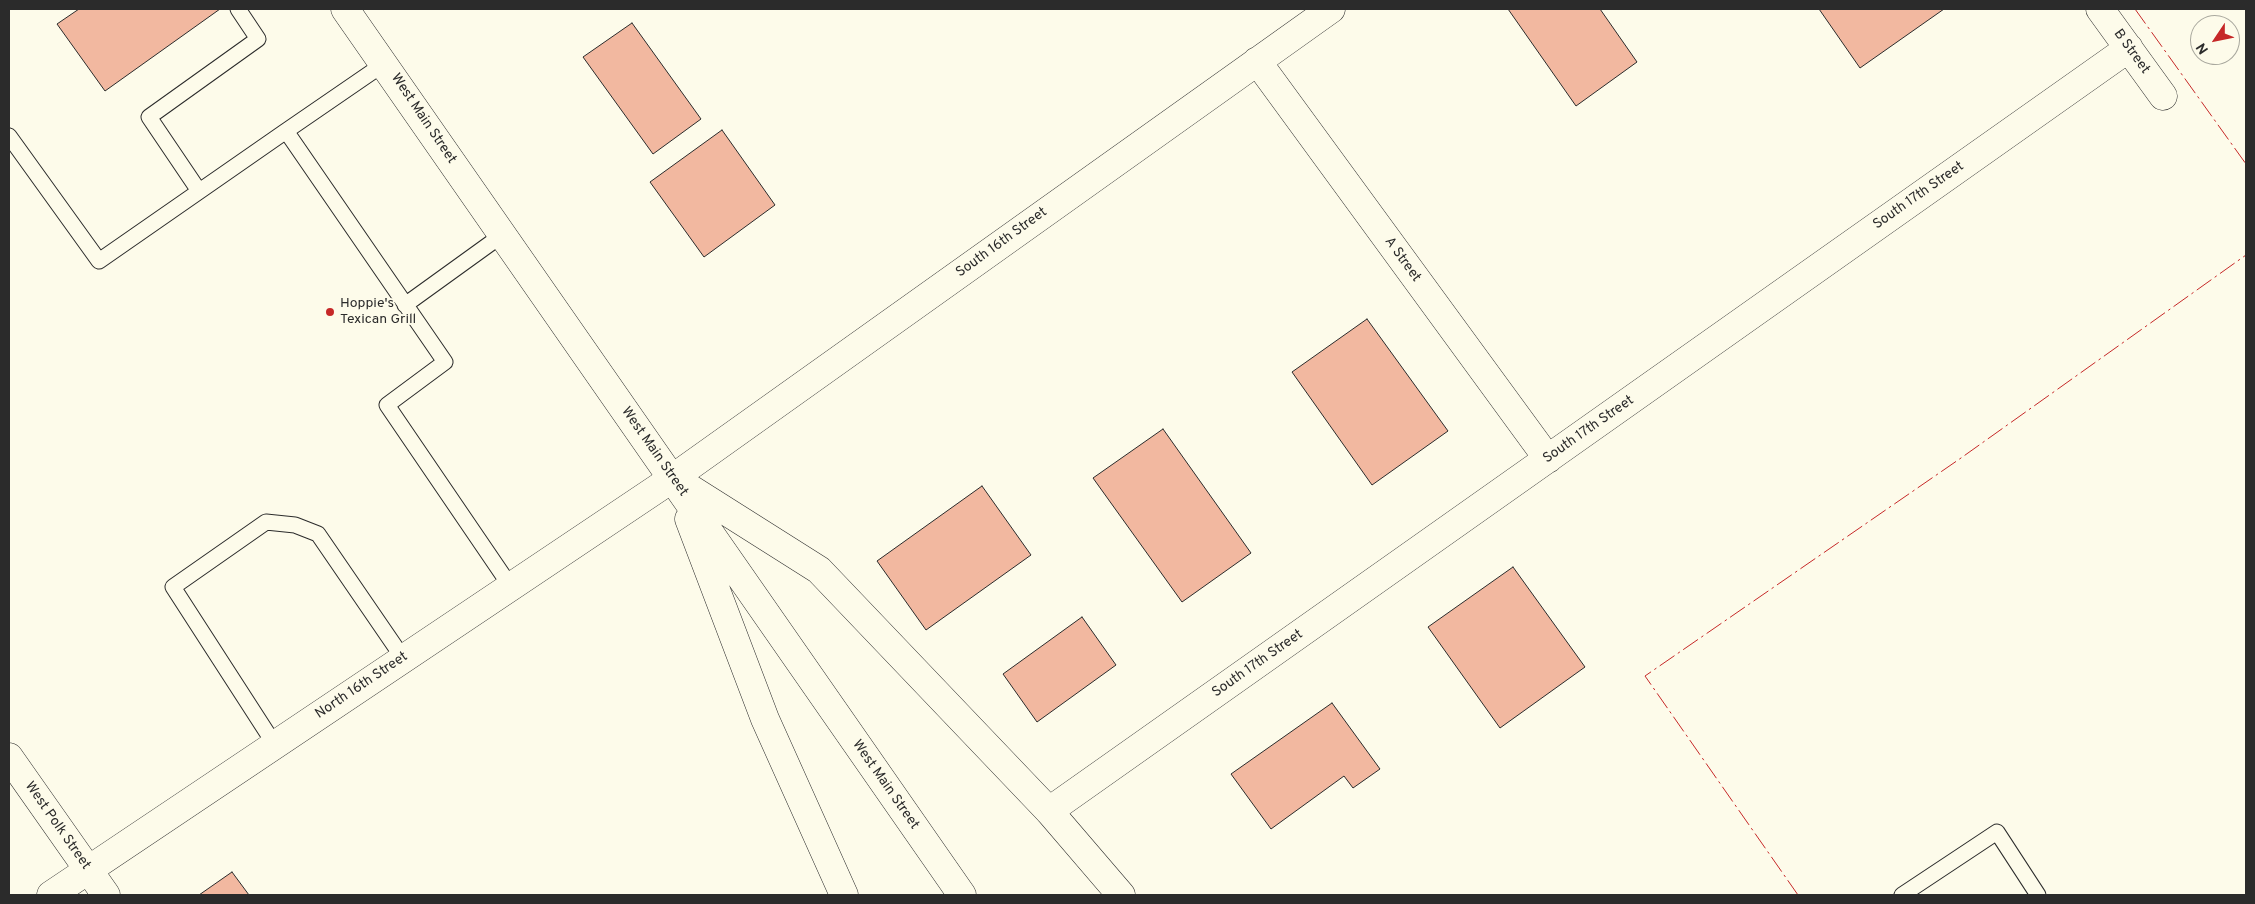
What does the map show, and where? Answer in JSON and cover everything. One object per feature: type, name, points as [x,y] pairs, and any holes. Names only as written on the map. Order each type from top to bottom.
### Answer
[{"type":"street","name":"West Main Street","points":[[345,9],[962,895]]},
{"type":"street","name":"South 16th Street","points":[[673,478],[1331,9]]},
{"type":"street","name":"B Street","points":[[2100,9],[2163,96]]},
{"type":"street","name":"South 17th Street","points":[[1049,811],[2128,48]]},
{"type":"street","name":"A Street","points":[[1257,61],[1548,459]]},
{"type":"street","name":"North 16th Street","points":[[51,895],[673,478]]},
{"type":"street","points":[[673,478],[819,570],[1049,811],[1121,895]]},
{"type":"street","points":[[673,478],[765,719],[844,895]]},
{"type":"street","name":"West Polk Street","points":[[9,757],[106,895]]},
{"type":"lane","points":[[199,191],[149,117],[258,39],[238,9]]},
{"type":"lane","points":[[9,136],[99,261],[384,63]]},
{"type":"lane","points":[[286,132],[445,362],[387,405],[511,587]]},
{"type":"lane","points":[[405,304],[502,235]]},
{"type":"lane","points":[[275,745],[173,587],[266,522],[295,525],[318,534],[404,658]]},
{"type":"lane","points":[[1902,895],[1997,832],[2038,895]]},
{"type":"building","points":[[79,9],[220,9],[105,91],[57,24]]},
{"type":"building","points":[[1508,9],[1600,9],[1637,62],[1576,106]]},
{"type":"building","points":[[1819,9],[1944,9],[1860,68]]},
{"type":"building","points":[[632,23],[701,119],[653,154],[583,57]]},
{"type":"building","points":[[722,130],[775,205],[704,257],[650,182]]},
{"type":"building","points":[[1367,319],[1448,431],[1372,485],[1292,372]]},
{"type":"building","points":[[1163,429],[1251,553],[1182,602],[1093,478]]},
{"type":"building","points":[[982,486],[1031,555],[926,630],[877,561]]},
{"type":"building","points":[[1513,567],[1585,667],[1500,728],[1428,627]]},
{"type":"building","points":[[1082,617],[1116,665],[1037,722],[1003,674]]},
{"type":"building","points":[[1332,703],[1380,769],[1353,788],[1344,776],[1271,829],[1231,774]]},
{"type":"building","points":[[232,872],[249,895],[199,895]]},
{"type":"power","points":[[2135,9],[2246,164]]},
{"type":"power","points":[[1798,895],[1645,676],[1961,458],[2246,255]]},
{"type":"place","name":"Hoppie's Texican Grill","points":[[330,312]]}]
